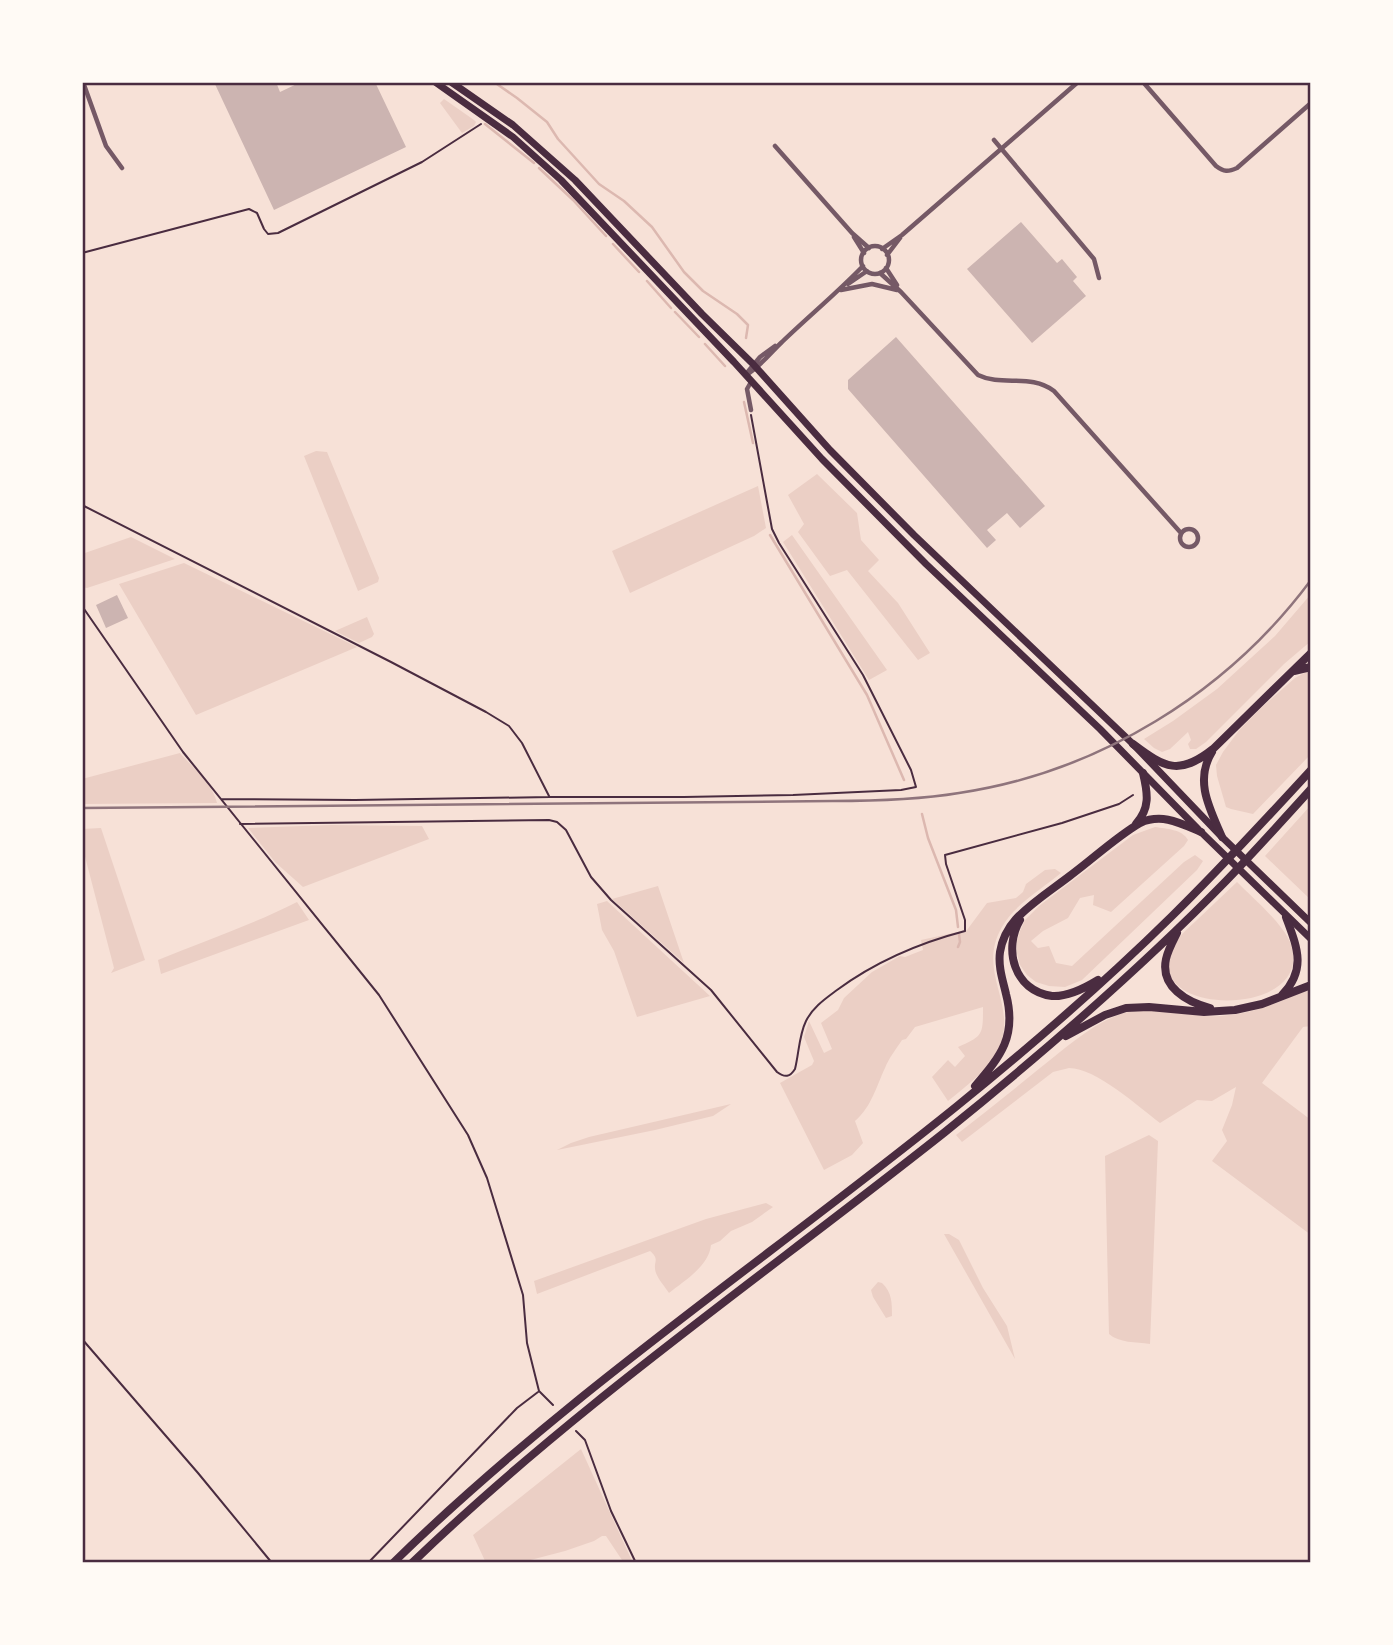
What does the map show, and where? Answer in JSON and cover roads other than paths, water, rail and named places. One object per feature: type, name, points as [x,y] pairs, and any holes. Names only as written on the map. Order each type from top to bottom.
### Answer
[{"type":"highway","points":[[1133,744],[1156,761],[1177,766],[1192,763],[1213,749],[1311,653]]},
{"type":"highway","points":[[1286,676],[1296,670],[1311,667]]},
{"type":"highway","points":[[1213,749],[1205,766],[1203,785],[1206,800],[1222,837]]},
{"type":"highway","points":[[393,1563],[434,1523],[543,1428],[956,1106],[1043,1034],[1126,960],[1216,872],[1311,770]]},
{"type":"highway","points":[[1134,827],[1148,802],[1143,773]]},
{"type":"highway","points":[[412,1563],[552,1437],[945,1131],[1052,1044],[1180,927],[1311,789]]},
{"type":"highway","points":[[956,1106],[993,1065],[1006,1042],[1010,1012],[1000,972],[1000,953],[1009,929],[1019,916],[1134,827],[1147,820],[1159,818],[1176,821],[1201,832]]},
{"type":"highway","points":[[1032,905],[1018,924],[1012,941],[1015,968],[1029,986],[1052,996],[1070,994],[1092,984],[1126,960]]},
{"type":"highway","points":[[1275,999],[1292,982],[1297,968],[1297,949],[1286,917]]},
{"type":"highway","points":[[1180,927],[1165,960],[1165,971],[1172,988],[1189,1001],[1222,1011]]},
{"type":"highway","points":[[1052,1044],[1105,1015],[1126,1008],[1190,1011],[1249,1008],[1311,985]]},
{"type":"main road","points":[[435,82],[513,137],[561,180],[822,459],[897,535],[1311,939]]},
{"type":"main road","points":[[451,82],[513,125],[575,180],[895,516],[1133,744],[1222,837],[1311,923]]},
{"type":"street","points":[[83,82],[106,146],[122,168]]},
{"type":"street","points":[[882,248],[889,261],[880,273],[872,274],[863,266],[862,258],[869,248],[882,248],[902,235],[1079,82]]},
{"type":"street","points":[[1143,82],[1223,171],[1237,168],[1311,103]]},
{"type":"street","points":[[994,140],[1094,259],[1099,278]]},
{"type":"street","points":[[775,146],[852,233],[869,248]]},
{"type":"street","points":[[852,233],[864,253]]},
{"type":"street","points":[[887,255],[902,235]]},
{"type":"street","points":[[751,410],[747,389],[755,366],[863,266]]},
{"type":"street","points":[[886,268],[901,292]]},
{"type":"street","points":[[839,291],[867,271]]},
{"type":"street","points":[[880,273],[978,375],[993,380],[1033,381],[1054,391],[1181,533]]},
{"type":"street","points":[[839,291],[872,285],[901,292]]},
{"type":"street","points":[[1189,529],[1195,531],[1198,536],[1193,547],[1185,546],[1181,542],[1181,533],[1189,529]]},
{"type":"waterway","points":[[494,82],[547,122],[558,139],[599,184],[624,201],[652,227],[684,272],[703,291],[737,314],[748,325],[746,338]]},
{"type":"waterway","points":[[485,124],[534,163]]},
{"type":"waterway","points":[[539,168],[606,236]]},
{"type":"waterway","points":[[613,244],[639,272]]},
{"type":"waterway","points":[[647,281],[671,308]]},
{"type":"waterway","points":[[675,312],[699,337]]},
{"type":"waterway","points":[[705,344],[725,366]]},
{"type":"waterway","points":[[744,402],[753,443]]},
{"type":"waterway","points":[[770,535],[867,695],[904,780]]},
{"type":"waterway","points":[[922,814],[928,838],[956,910],[958,927]]},
{"type":"waterway","points":[[958,947],[959,934]]},
{"type":"railway","points":[[82,808],[864,801],[959,793],[1011,782],[1061,767],[1110,746],[1156,721],[1200,692],[1240,658],[1278,621],[1311,580]]}]
